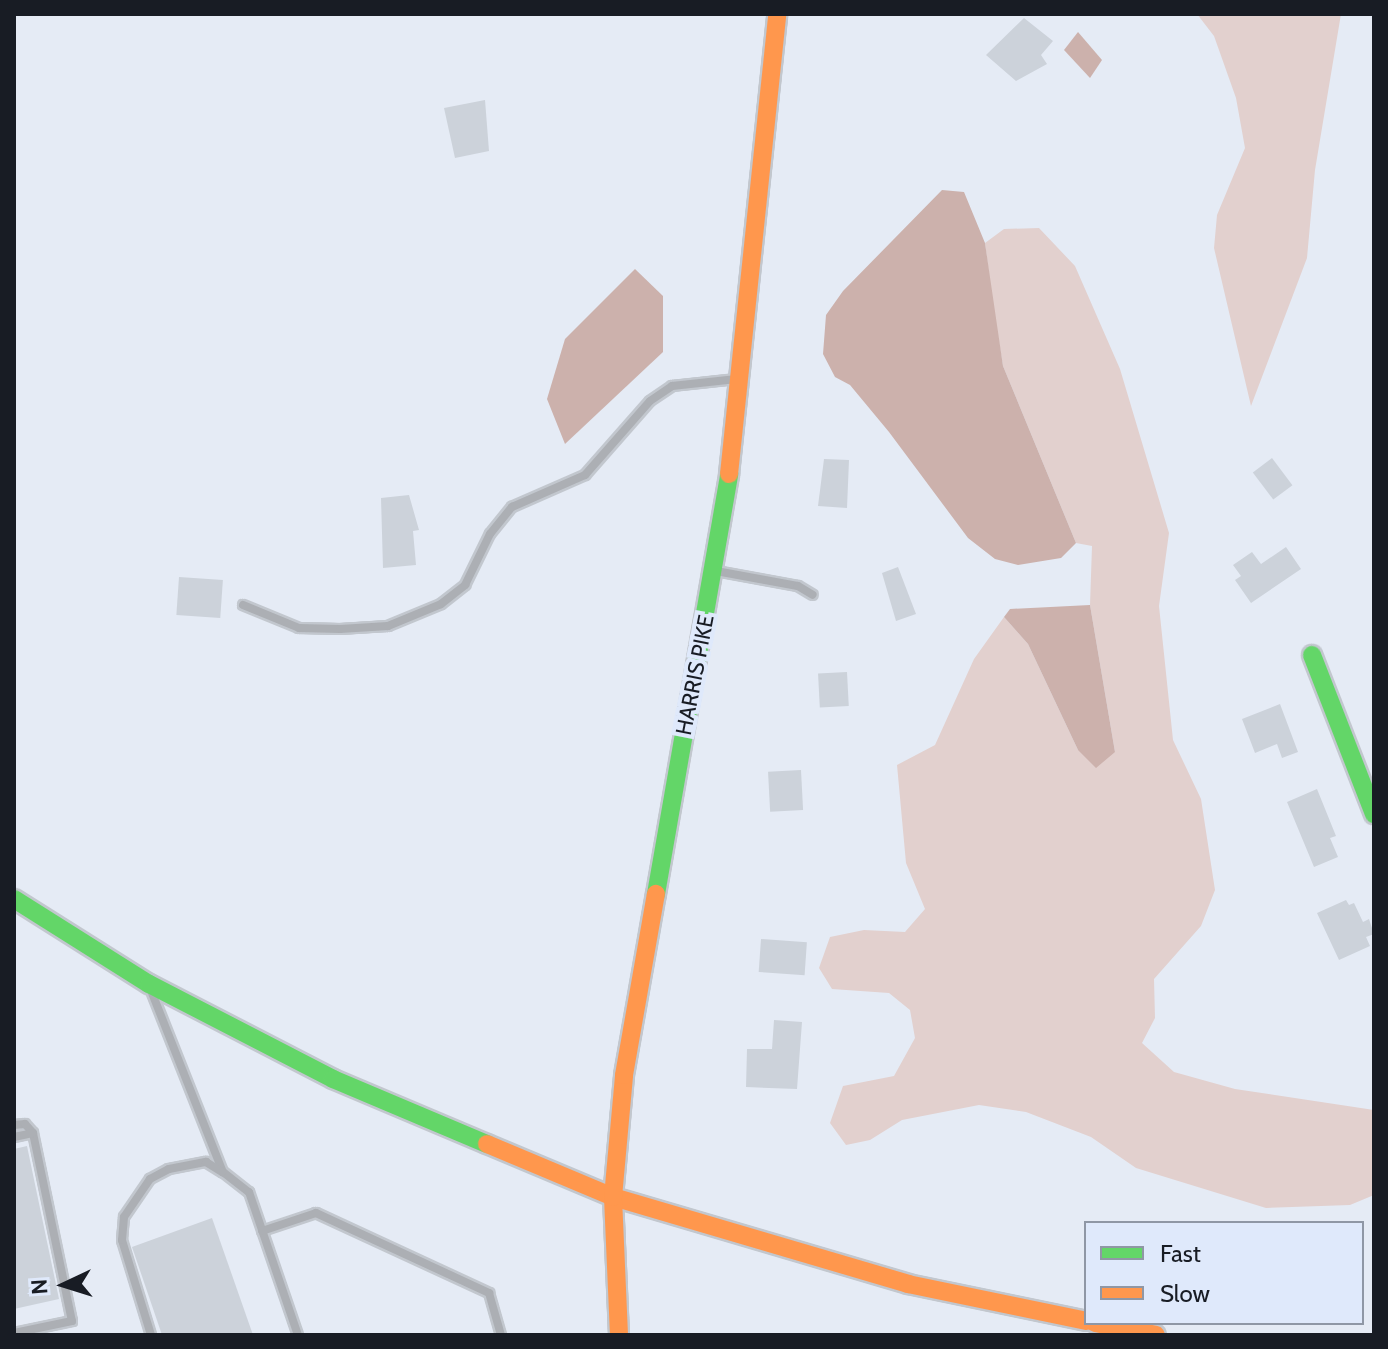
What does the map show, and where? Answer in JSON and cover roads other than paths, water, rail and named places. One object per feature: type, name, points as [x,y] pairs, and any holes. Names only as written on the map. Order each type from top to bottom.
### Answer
[{"type":"main road","name":"HARRIS PIKE","points":[[619,1335],[613,1197],[635,992],[715,571],[742,379],[777,14]]},
{"type":"main road","points":[[1312,655],[1374,814]]},
{"type":"main road","points":[[14,899],[149,984],[333,1079],[613,1197],[908,1284],[1084,1321]]},
{"type":"main road","points":[[1105,1325],[1156,1335]]},
{"type":"lane","points":[[243,605],[299,628],[340,629],[388,626],[441,604],[465,585],[490,534],[512,507],[585,475],[650,401],[672,386],[697,380],[742,379]]},
{"type":"lane","points":[[715,571],[775,580],[813,595]]},
{"type":"lane","points":[[149,984],[223,1172]]},
{"type":"lane","points":[[14,1125],[25,1124],[33,1133],[72,1321],[14,1333]]},
{"type":"lane","points":[[14,1137],[33,1133]]},
{"type":"lane","points":[[151,1335],[122,1240],[124,1217],[150,1179],[186,1163],[206,1162],[249,1192],[298,1335]]},
{"type":"lane","points":[[262,1231],[316,1213],[489,1293],[501,1335]]}]
